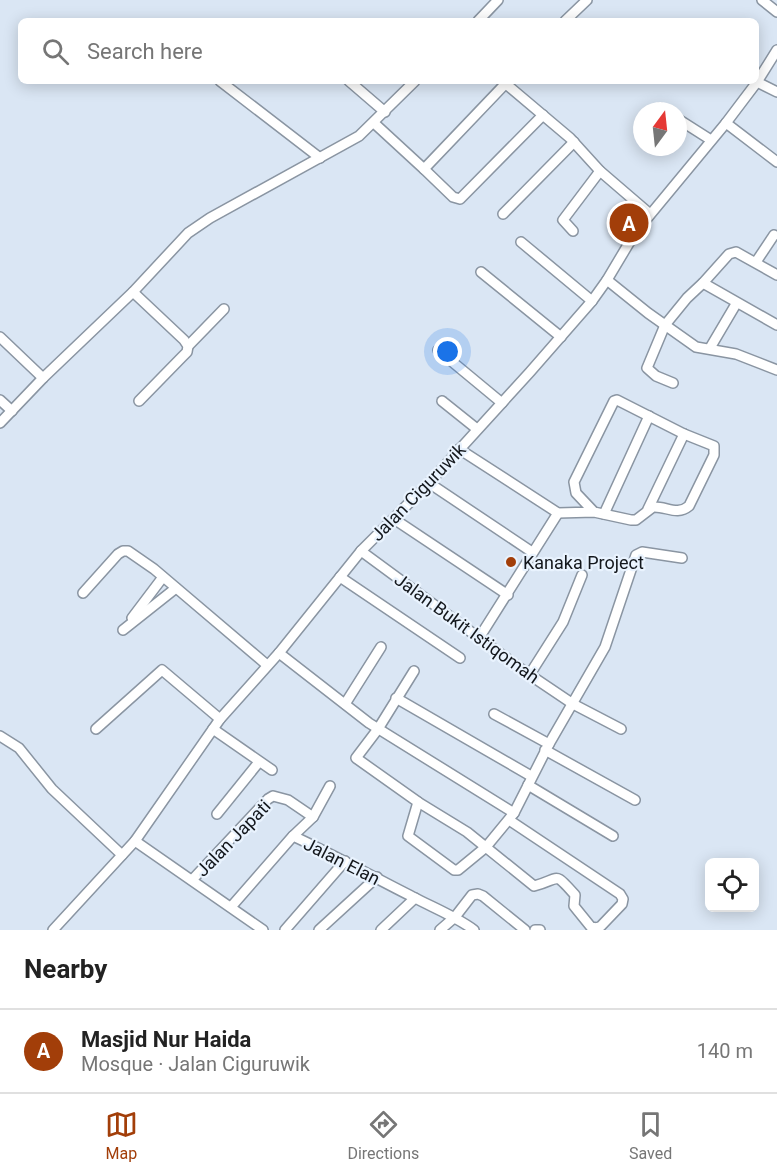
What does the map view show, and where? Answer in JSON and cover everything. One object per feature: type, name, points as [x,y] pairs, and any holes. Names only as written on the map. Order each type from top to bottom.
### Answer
[{"type":"street","points":[[481,18],[498,0]]},
{"type":"street","points":[[569,18],[587,0]]},
{"type":"street","points":[[762,0],[777,12]]},
{"type":"street","name":"Jalan Ciguruwik","points":[[759,79],[777,50]]},
{"type":"street","points":[[759,83],[777,92]]},
{"type":"street","points":[[224,84],[320,158]]},
{"type":"street","points":[[353,84],[385,112]]},
{"type":"street","points":[[0,423],[43,378],[133,292],[196,226],[359,136],[412,84]]},
{"type":"street","points":[[424,169],[505,84]]},
{"type":"street","points":[[509,84],[574,142],[600,171],[650,214]]},
{"type":"street","name":"Jalan Ciguruwik","points":[[53,930],[135,840],[220,719],[279,653],[361,551],[429,483],[592,301],[635,233],[755,84]]},
{"type":"street","points":[[374,123],[457,199],[462,197],[543,115]]},
{"type":"street","points":[[726,123],[777,162]]},
{"type":"street","points":[[687,125],[711,140]]},
{"type":"street","points":[[503,214],[574,142]]},
{"type":"street","points":[[573,231],[563,220],[600,171]]},
{"type":"street","points":[[756,262],[774,235]]},
{"type":"street","points":[[521,242],[592,301]]},
{"type":"street","points":[[673,383],[656,376],[647,368],[665,325],[689,295],[732,251],[777,275]]},
{"type":"street","points":[[481,272],[561,337]]},
{"type":"street","points":[[607,280],[696,347],[736,354],[777,370]]},
{"type":"street","points":[[702,284],[777,325]]},
{"type":"street","points":[[133,292],[188,346]]},
{"type":"street","points":[[710,348],[736,304]]},
{"type":"street","points":[[139,400],[187,352],[188,346],[224,309]]},
{"type":"street","points":[[0,337],[43,378]]},
{"type":"street","points":[[438,350],[502,403]]},
{"type":"street","points":[[0,400],[12,411]]},
{"type":"street","points":[[599,513],[576,493],[574,482],[612,403],[617,400],[684,434],[712,444],[715,448],[714,455],[689,506],[681,511],[657,506],[648,509]]},
{"type":"street","points":[[442,401],[477,429]]},
{"type":"street","points":[[599,513],[649,416]]},
{"type":"street","points":[[459,449],[558,513],[599,513],[636,520],[648,509],[684,434]]},
{"type":"street","points":[[429,483],[532,552]]},
{"type":"street","points":[[479,638],[558,513]]},
{"type":"street","points":[[394,519],[508,595]]},
{"type":"street","points":[[83,593],[123,551],[135,556],[176,588],[267,664]]},
{"type":"street","name":"Jalan Bukit Istiqomah","points":[[361,551],[573,704],[621,729]]},
{"type":"street","points":[[418,802],[408,836],[454,870],[464,867],[486,847],[511,816],[547,747],[605,648],[636,555],[642,552],[682,558]]},
{"type":"street","points":[[530,674],[563,622],[582,575]]},
{"type":"street","points":[[340,577],[460,658]]},
{"type":"street","points":[[163,578],[123,630],[176,588]]},
{"type":"street","points":[[345,704],[381,647]]},
{"type":"street","points":[[279,653],[378,729],[511,816],[620,894],[623,899],[622,904],[601,926],[593,928],[574,906],[574,896],[560,879],[554,878],[534,886],[467,832],[357,760],[357,755],[378,729],[414,671]]},
{"type":"street","points":[[96,729],[162,670],[220,719]]},
{"type":"street","points":[[396,698],[530,781],[613,837]]},
{"type":"street","points":[[494,714],[635,800]]},
{"type":"street","points":[[213,729],[272,770]]},
{"type":"street","points":[[0,736],[19,748],[66,802],[122,855]]},
{"type":"street","points":[[217,814],[259,762]]},
{"type":"street","points":[[293,836],[313,817],[330,786]]},
{"type":"street","name":"Jalan Japati","points":[[192,880],[273,796],[288,800],[313,817]]},
{"type":"street","name":"Jalan Elan","points":[[231,907],[293,836],[455,916],[474,930]]},
{"type":"street","points":[[135,840],[263,930]]},
{"type":"street","points":[[285,930],[345,861]]},
{"type":"street","points":[[319,930],[376,877]]},
{"type":"street","points":[[440,930],[472,896],[477,894],[483,896],[525,930]]},
{"type":"street","points":[[381,930],[415,898]]},
{"type":"place","name":"Masjid Nur Haida","points":[[629,223]]},
{"type":"place","name":"Kanaka Project","points":[[511,562]]}]
